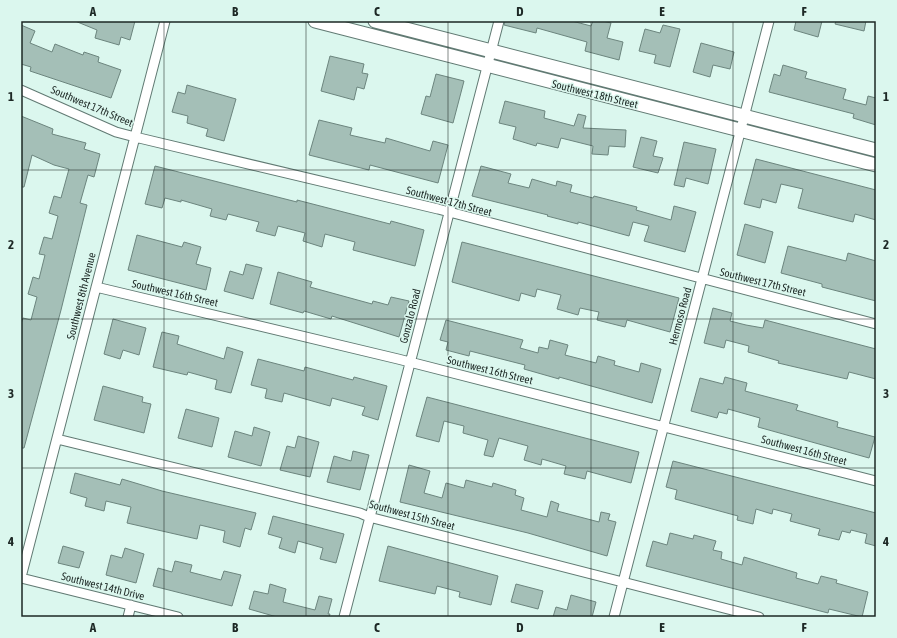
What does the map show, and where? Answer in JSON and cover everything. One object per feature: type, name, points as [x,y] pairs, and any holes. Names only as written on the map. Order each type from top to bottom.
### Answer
[{"type":"main road","name":"Southwest 18th Street","points":[[315,21],[876,165]]},
{"type":"main road","name":"Southwest 18th Street","points":[[376,21],[876,150]]},
{"type":"street","name":"Southwest 8th Avenue","points":[[21,578],[165,21]]},
{"type":"street","name":"Gonzalo Road","points":[[344,617],[499,21]]},
{"type":"street","name":"Hermoso Road","points":[[614,617],[743,116],[769,21]]},
{"type":"street","name":"Southwest 17th Street","points":[[21,90],[116,132],[448,213],[876,324]]},
{"type":"street","name":"Southwest 16th Street","points":[[96,287],[410,362],[876,481]]},
{"type":"street","name":"Southwest 15th Street","points":[[57,439],[360,513],[369,517],[759,617]]},
{"type":"street","name":"Southwest 14th Drive","points":[[21,578],[178,617]]},
{"type":"street","points":[[128,617],[131,605]]},
{"type":"building","points":[[75,21],[135,21],[130,40],[121,37],[119,45],[95,38],[97,30]]},
{"type":"building","points":[[505,21],[572,21],[591,26],[593,21],[611,23],[607,38],[623,42],[619,60],[585,51],[587,42],[537,28],[536,33],[504,25]]},
{"type":"building","points":[[796,21],[822,21],[818,37],[794,30]]},
{"type":"building","points":[[836,21],[866,21],[864,31],[835,24]]},
{"type":"building","points":[[21,25],[35,31],[30,43],[52,52],[55,44],[83,55],[84,52],[99,57],[98,62],[121,70],[111,98],[30,71],[31,67],[21,64]]},
{"type":"building","points":[[663,25],[680,29],[670,67],[654,63],[656,55],[639,51],[645,29],[660,33]]},
{"type":"building","points":[[701,43],[734,52],[730,69],[713,65],[710,77],[693,72]]},
{"type":"building","points":[[330,56],[364,64],[362,73],[368,74],[364,89],[357,87],[354,100],[321,91]]},
{"type":"building","points":[[783,65],[807,72],[805,78],[846,89],[843,99],[866,105],[868,96],[876,98],[876,125],[853,118],[854,114],[769,92],[774,74],[780,76]]},
{"type":"building","points":[[436,74],[464,81],[453,123],[421,114],[426,96],[430,97]]},
{"type":"building","points":[[187,85],[236,99],[224,141],[206,136],[208,129],[187,123],[188,116],[172,112],[178,92],[185,94]]},
{"type":"building","points":[[505,101],[545,111],[544,118],[574,126],[578,114],[586,116],[583,128],[626,130],[625,147],[609,146],[608,155],[592,154],[593,146],[561,138],[558,148],[537,143],[536,146],[513,139],[516,127],[499,123]]},
{"type":"building","points":[[21,116],[53,129],[52,134],[86,143],[84,149],[100,154],[94,177],[88,175],[80,203],[87,205],[24,448],[21,448],[21,324],[23,318],[31,320],[37,297],[28,294],[33,277],[39,279],[45,255],[39,254],[44,237],[52,239],[58,216],[49,213],[54,196],[61,198],[69,169],[54,165],[32,155],[24,187],[21,187]]},
{"type":"building","points":[[319,120],[352,128],[350,135],[385,143],[386,138],[430,151],[433,141],[448,145],[438,183],[370,165],[369,170],[309,155]]},
{"type":"building","points":[[641,137],[657,141],[653,156],[663,158],[658,173],[633,167]]},
{"type":"building","points":[[684,142],[716,149],[708,184],[686,178],[684,187],[674,185]]},
{"type":"building","points":[[756,159],[876,190],[876,220],[855,214],[853,222],[798,208],[803,189],[781,184],[776,203],[762,199],[760,208],[744,204]]},
{"type":"building","points":[[155,166],[297,202],[297,200],[390,224],[391,221],[424,230],[415,266],[353,250],[355,242],[325,234],[322,247],[303,241],[305,233],[278,226],[275,236],[256,231],[259,222],[228,214],[226,220],[210,216],[212,209],[181,200],[181,202],[165,198],[162,208],[145,204]]},
{"type":"building","points":[[481,166],[511,174],[508,183],[529,188],[532,179],[556,186],[557,181],[572,185],[570,192],[593,198],[594,196],[637,207],[636,210],[671,220],[674,206],[696,212],[685,252],[644,241],[649,226],[633,222],[629,236],[472,196]]},
{"type":"building","points":[[745,224],[773,232],[765,263],[737,255]]},
{"type":"building","points":[[137,235],[182,247],[184,242],[201,247],[196,264],[211,268],[206,290],[128,270]]},
{"type":"building","points":[[462,242],[679,298],[670,332],[627,320],[625,327],[597,320],[599,312],[580,308],[578,315],[557,309],[561,295],[537,289],[535,297],[521,293],[519,301],[452,282]]},
{"type":"building","points":[[788,246],[846,261],[848,253],[876,261],[876,301],[822,287],[822,284],[781,273]]},
{"type":"building","points":[[246,264],[262,268],[253,299],[224,291],[230,271],[243,275]]},
{"type":"building","points":[[278,272],[312,282],[310,287],[372,304],[373,301],[388,305],[391,297],[409,301],[399,337],[332,316],[331,319],[304,311],[303,313],[270,304]]},
{"type":"building","points":[[713,308],[732,313],[730,321],[763,328],[765,320],[876,349],[876,379],[849,372],[847,379],[778,363],[779,361],[748,352],[749,346],[726,340],[724,348],[704,343]]},
{"type":"building","points":[[113,319],[146,328],[139,355],[123,350],[120,359],[104,354]]},
{"type":"building","points":[[446,320],[523,340],[520,348],[538,353],[539,347],[548,349],[550,340],[568,345],[565,355],[596,363],[598,356],[615,361],[614,365],[639,372],[641,363],[661,369],[652,403],[559,377],[559,379],[524,369],[525,365],[470,351],[469,356],[446,350],[448,342],[440,340]]},
{"type":"building","points":[[162,332],[179,336],[177,344],[224,359],[227,347],[243,352],[231,393],[215,389],[217,380],[188,372],[187,375],[153,367]]},
{"type":"building","points":[[258,359],[304,371],[305,367],[353,380],[354,377],[387,386],[378,420],[362,415],[365,407],[332,398],[330,406],[284,393],[282,402],[265,398],[267,389],[251,385]]},
{"type":"building","points":[[725,377],[747,383],[745,391],[798,405],[796,410],[838,422],[837,427],[875,437],[869,458],[758,427],[760,418],[728,409],[727,414],[719,412],[717,418],[691,411],[700,378],[723,384]]},
{"type":"building","points":[[103,386],[143,397],[142,402],[151,404],[144,433],[94,420]]},
{"type":"building","points":[[427,397],[639,452],[631,483],[587,471],[585,479],[564,474],[566,466],[542,459],[541,465],[524,460],[528,446],[499,438],[493,457],[484,455],[488,440],[463,433],[464,426],[444,421],[439,442],[416,436]]},
{"type":"building","points":[[186,409],[219,418],[212,447],[178,438]]},
{"type":"building","points":[[254,427],[270,432],[261,466],[228,457],[235,431],[252,436]]},
{"type":"building","points":[[298,436],[319,442],[310,477],[280,470],[287,446],[295,448]]},
{"type":"building","points":[[353,451],[369,455],[360,490],[327,482],[334,456],[351,461]]},
{"type":"building","points":[[673,461],[876,513],[876,546],[865,543],[867,534],[851,530],[850,533],[842,531],[839,540],[818,535],[820,529],[790,521],[792,514],[773,509],[772,514],[756,509],[753,524],[737,520],[738,516],[675,499],[677,490],[666,487]]},
{"type":"building","points":[[409,465],[430,471],[424,493],[442,498],[446,483],[464,488],[466,480],[492,487],[493,483],[516,490],[515,495],[524,498],[521,510],[547,517],[551,501],[559,504],[557,511],[599,522],[601,512],[610,514],[608,520],[616,522],[607,556],[528,533],[400,502]]},
{"type":"building","points":[[75,473],[120,485],[122,479],[162,491],[256,513],[251,530],[245,528],[240,547],[223,542],[225,531],[200,525],[197,539],[127,523],[131,507],[106,501],[104,511],[85,506],[87,498],[70,493]]},
{"type":"building","points":[[273,516],[344,534],[336,563],[320,559],[323,548],[298,541],[295,553],[279,548],[282,538],[268,534]]},
{"type":"building","points":[[670,533],[693,539],[694,535],[716,541],[713,550],[722,552],[721,559],[742,565],[744,557],[797,573],[796,578],[818,584],[821,576],[837,580],[836,583],[868,592],[862,617],[829,609],[828,613],[646,566],[653,541],[667,545]]},
{"type":"building","points":[[63,546],[84,552],[79,568],[58,563]]},
{"type":"building","points":[[388,546],[498,576],[491,605],[459,597],[460,592],[437,586],[435,594],[379,581]]},
{"type":"building","points":[[125,548],[144,554],[136,583],[106,575],[111,555],[122,558]]},
{"type":"building","points":[[175,561],[192,565],[190,572],[221,580],[224,571],[241,575],[232,606],[153,586],[158,568],[172,572]]},
{"type":"building","points":[[270,584],[286,589],[283,602],[315,610],[319,596],[332,599],[328,614],[330,614],[329,617],[277,617],[249,609],[254,591],[268,594]]},
{"type":"building","points":[[516,584],[543,591],[538,609],[511,602]]},
{"type":"building","points":[[571,595],[596,602],[592,617],[553,617],[556,607],[567,610]]}]
